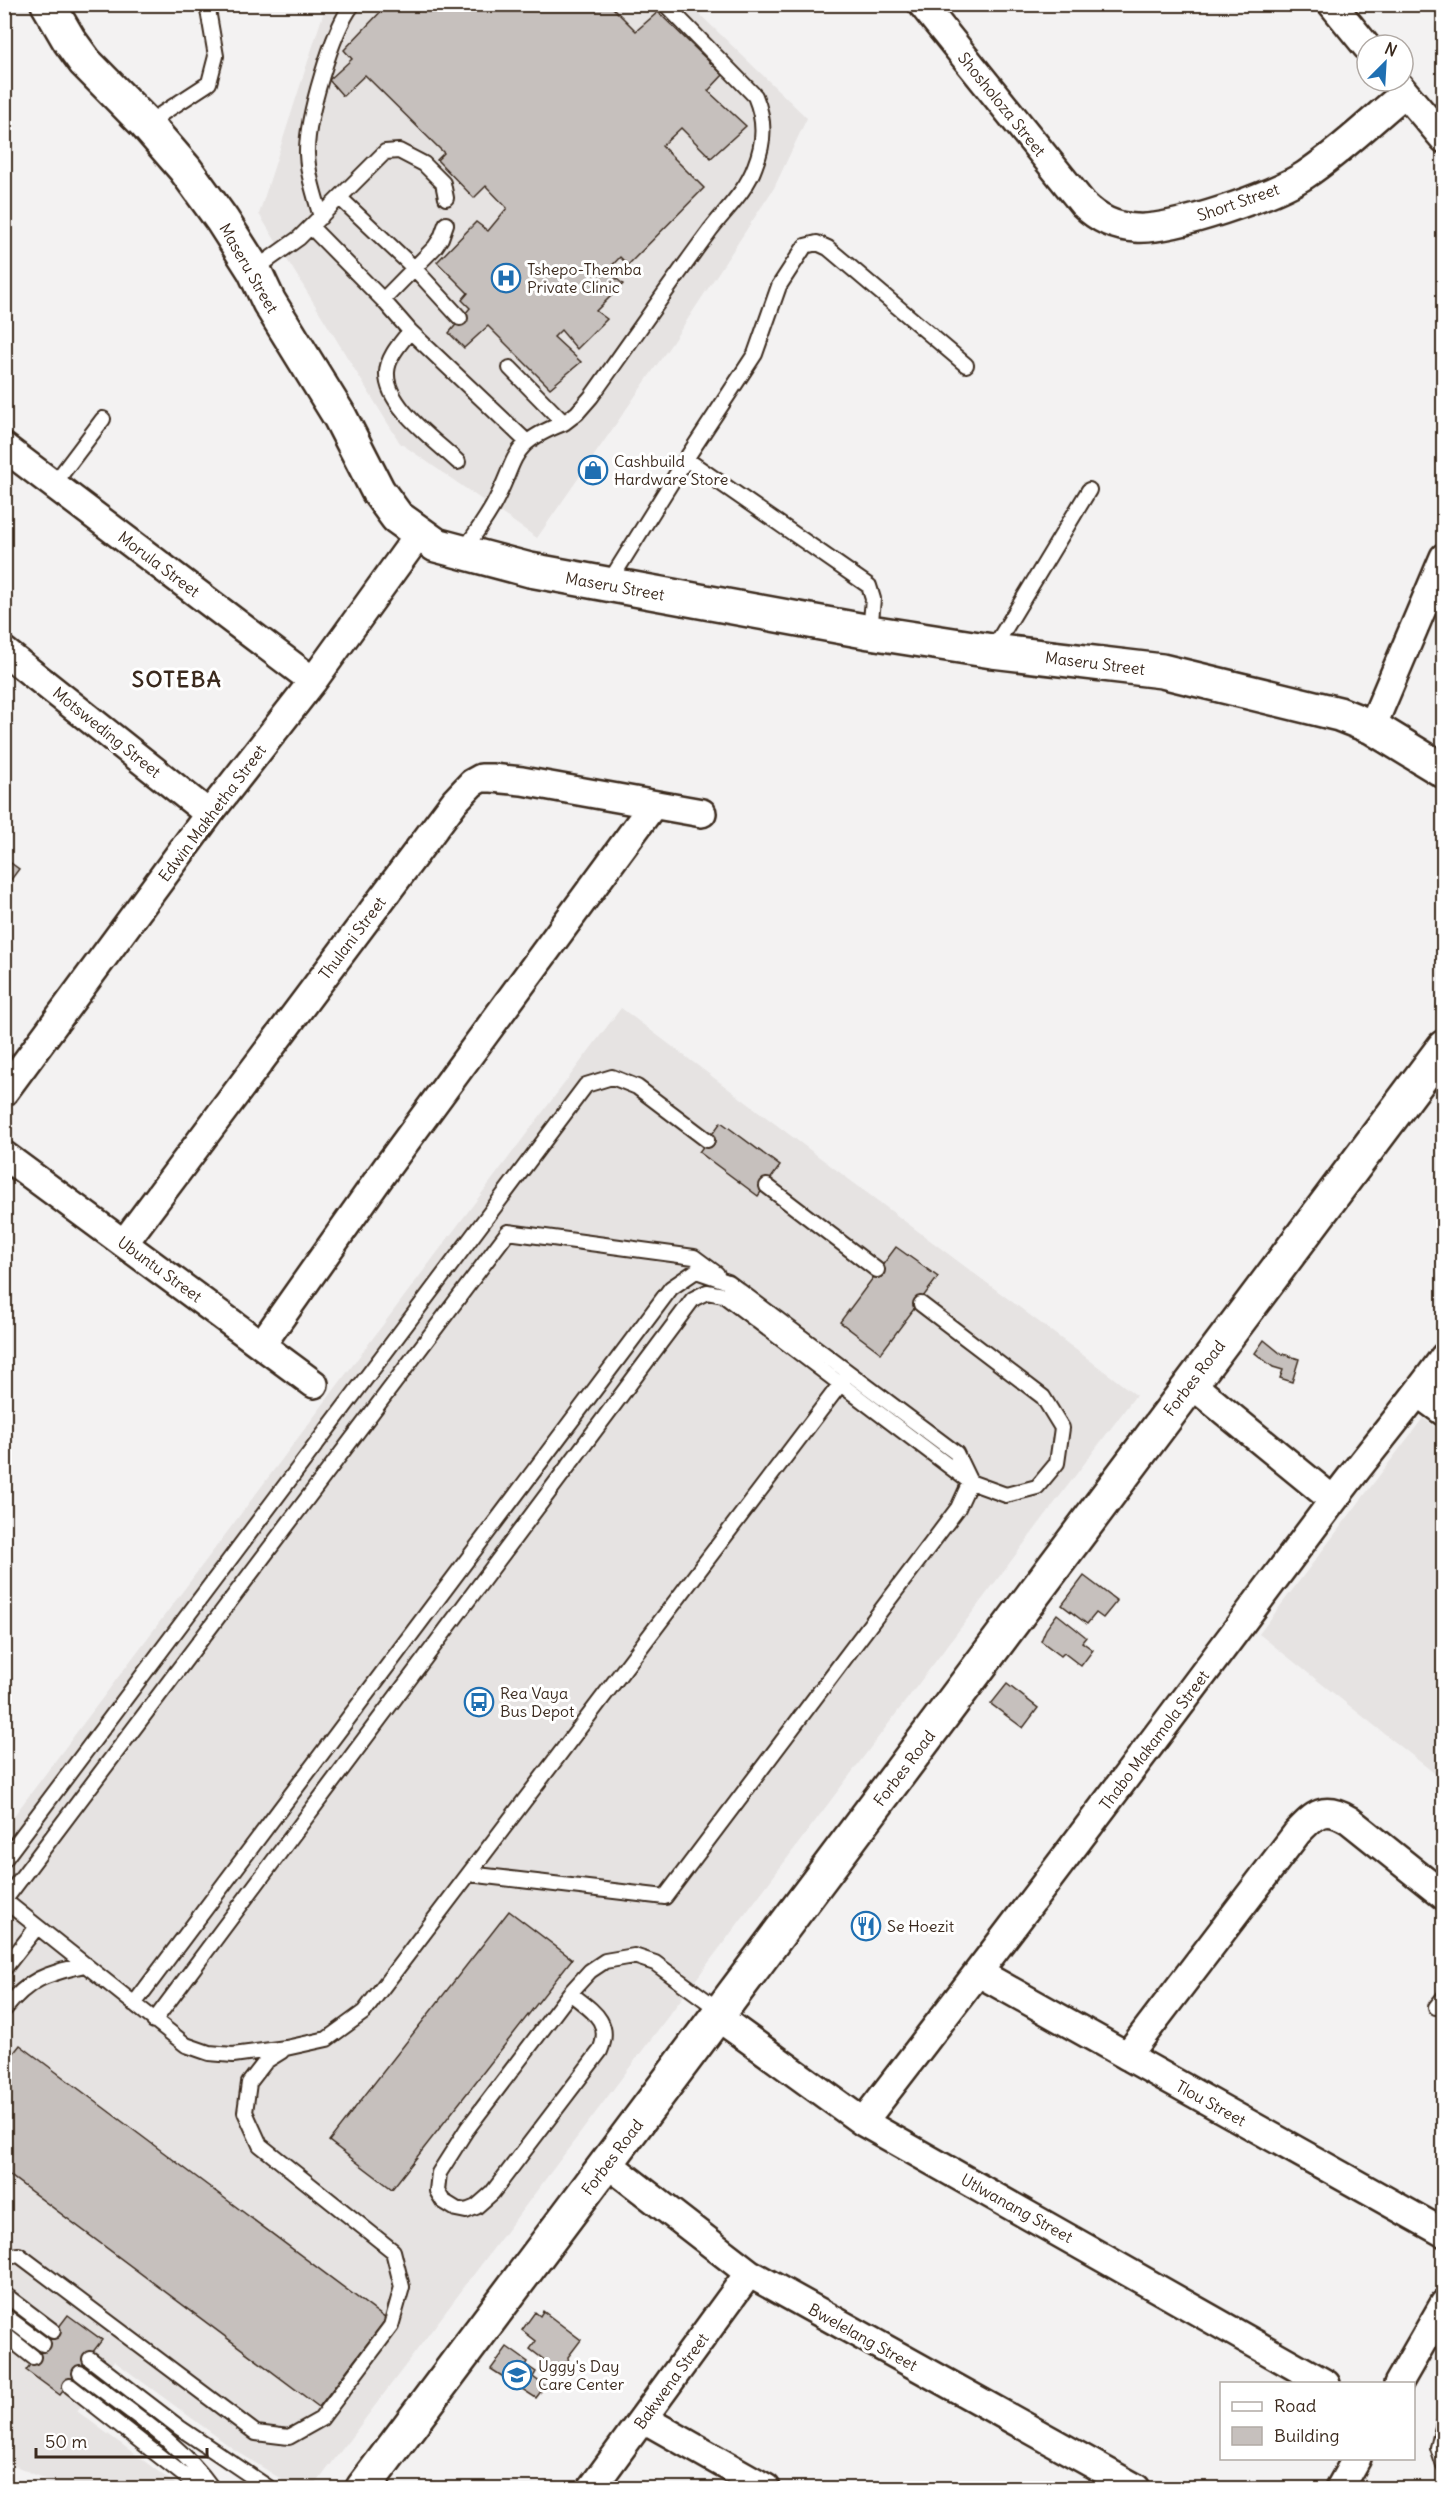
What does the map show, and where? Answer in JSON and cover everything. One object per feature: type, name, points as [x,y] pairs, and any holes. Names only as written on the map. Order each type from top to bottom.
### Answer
[{"type":"street","name":"Maseru Street","points":[[48,4],[69,40],[86,62],[146,124],[196,183],[254,270],[268,302],[340,417],[378,491],[397,517],[436,545],[530,570],[870,632],[992,651],[1162,671],[1339,714],[1372,727],[1443,771]]},
{"type":"street","name":"Shosholoza Street","points":[[922,4],[1083,204]]},
{"type":"street","points":[[1332,4],[1356,33]]},
{"type":"street","name":"Short Street","points":[[1083,204],[1094,214],[1113,224],[1148,228],[1173,224],[1261,196],[1306,175],[1394,93]]},
{"type":"street","points":[[1405,93],[1443,140]]},
{"type":"street","name":"Morula Street","points":[[4,447],[313,681]]},
{"type":"street","name":"Edwin Makhetha Street","points":[[4,1092],[209,814],[313,681],[419,534]]},
{"type":"street","points":[[1372,727],[1443,557]]},
{"type":"street","name":"Motsweding Street","points":[[4,651],[209,814]]},
{"type":"street","name":"Thulani Street","points":[[124,1243],[455,801],[472,783],[487,777],[513,780],[702,813]]},
{"type":"street","points":[[262,1344],[387,1167],[653,805]]},
{"type":"street","name":"Forbes Road","points":[[363,2488],[1443,1047]]},
{"type":"street","name":"Ubuntu Street","points":[[4,1155],[314,1384]]},
{"type":"street","name":"Thabo Makamola Street","points":[[863,2122],[979,1973],[1333,1500],[1418,1393],[1443,1357]]},
{"type":"street","points":[[1190,1383],[1333,1500]]},
{"type":"street","points":[[1418,1393],[1443,1412]]},
{"type":"street","points":[[1127,2056],[1297,1833],[1312,1817],[1324,1812],[1338,1814],[1349,1820],[1443,1896]]},
{"type":"street","name":"Tlou Street","points":[[979,1973],[1443,2233]]},
{"type":"street","name":"Utlwanang Street","points":[[720,2014],[863,2122],[1322,2382]]},
{"type":"street","name":"Bwelelang Street","points":[[607,2163],[749,2273],[1136,2488]]},
{"type":"street","name":"Bakwena Street","points":[[592,2488],[749,2273]]},
{"type":"street","points":[[1399,2382],[1443,2304]]},
{"type":"street","points":[[644,2419],[766,2488]]},
{"type":"street","points":[[1340,2488],[1356,2460]]},
{"type":"lane","points":[[146,124],[209,84],[216,56],[207,4]]},
{"type":"lane","points":[[321,217],[309,176],[307,152],[310,118],[336,32],[346,12],[353,4]]},
{"type":"lane","points":[[463,553],[494,504],[512,460],[526,441],[564,423],[578,413],[709,231],[737,198],[755,168],[764,134],[762,114],[755,96],[665,4]]},
{"type":"lane","points":[[254,270],[310,227],[385,152],[399,151],[424,164],[443,183],[446,198]]},
{"type":"lane","points":[[340,198],[414,268],[460,318]]},
{"type":"lane","points":[[383,300],[435,247],[446,224]]},
{"type":"lane","points":[[310,227],[383,300],[410,331],[526,441]]},
{"type":"lane","points":[[608,584],[755,354],[779,286],[805,246],[817,243],[828,248],[966,364]]},
{"type":"lane","points":[[410,331],[394,351],[387,371],[390,390],[401,408],[458,462]]},
{"type":"lane","points":[[510,368],[564,423]]},
{"type":"lane","points":[[54,484],[103,419]]},
{"type":"lane","points":[[686,459],[869,586],[873,599],[870,632]]},
{"type":"lane","points":[[992,651],[1089,490]]},
{"type":"lane","points":[[4,1860],[586,1085],[612,1077],[637,1087],[706,1140]]},
{"type":"lane","points":[[767,1186],[877,1270]]},
{"type":"lane","points":[[508,1232],[694,1257],[728,1282],[845,1379],[364,2012],[327,2039],[286,2048],[233,2055],[209,2053],[186,2045],[5,1901],[508,1232]]},
{"type":"lane","points":[[134,2004],[671,1288],[696,1271],[728,1282]]},
{"type":"lane","points":[[154,2020],[693,1299],[707,1292],[723,1295],[956,1453],[970,1482],[1006,1495],[1037,1487],[1057,1463],[1062,1428],[1043,1396],[921,1304]]},
{"type":"lane","points":[[469,1874],[665,1896],[958,1508],[970,1482]]},
{"type":"lane","points":[[4,1970],[37,1927]]},
{"type":"lane","points":[[570,1994],[595,2013],[602,2022],[605,2037],[600,2051],[492,2193],[476,2207],[466,2211],[456,2210],[443,2201],[436,2191],[439,2173],[467,2129],[570,1994],[590,1971],[605,1961],[634,1956],[655,1964],[720,2014]]},
{"type":"lane","points":[[4,2010],[14,1997],[44,1974],[84,1965]]},
{"type":"lane","points":[[4,2257],[19,2255],[256,2433],[289,2437],[321,2419],[391,2326],[402,2287],[393,2251],[260,2145],[244,2112],[249,2083],[266,2061],[286,2048]]},
{"type":"lane","points":[[4,2294],[53,2331]]},
{"type":"lane","points":[[4,2315],[43,2344]]},
{"type":"lane","points":[[4,2334],[33,2357]]},
{"type":"lane","points":[[90,2360],[180,2428],[269,2488]]},
{"type":"lane","points":[[80,2373],[172,2444],[201,2472],[212,2488]]},
{"type":"lane","points":[[70,2386],[200,2488]]},
{"type":"lane","points":[[1443,2423],[1438,2448],[1443,2466]]},
{"type":"shaded area","name":"Tshepo-Themba Private Clinic","points":[[326,5],[690,5],[807,118],[774,188],[672,343],[537,538],[400,443],[259,214]]},
{"type":"shaded area","name":"Rea Vaya Bus Depot","points":[[621,1008],[1136,1395],[313,2488],[295,2488],[235,2450],[114,2361],[77,2411],[175,2484],[172,2488],[64,2488],[5,2461],[4,1829]]},
{"type":"shaded area","points":[[1423,1418],[1443,1433],[1443,1780],[1259,1634]]},
{"type":"building","points":[[388,4],[609,4],[636,31],[658,12],[723,75],[708,91],[746,126],[711,158],[681,128],[662,146],[704,188],[628,265],[620,257],[607,271],[623,284],[596,311],[607,319],[577,349],[561,330],[554,337],[581,362],[550,388],[488,326],[464,348],[449,333],[470,308],[462,300],[468,293],[437,262],[476,222],[488,231],[507,208],[486,186],[474,198],[437,160],[444,153],[365,75],[343,96],[329,80],[352,59],[344,50]]},
{"type":"building","points":[[4,858],[19,869],[4,889]]},
{"type":"building","points":[[721,1122],[780,1166],[758,1196],[699,1152]]},
{"type":"building","points":[[896,1247],[938,1277],[881,1353],[840,1322]]},
{"type":"building","points":[[1264,1340],[1280,1353],[1299,1359],[1292,1382],[1280,1378],[1283,1370],[1273,1367],[1255,1353]]},
{"type":"building","points":[[1084,1576],[1117,1601],[1103,1618],[1096,1613],[1087,1624],[1062,1605]]},
{"type":"building","points":[[1057,1614],[1086,1637],[1082,1642],[1093,1650],[1081,1666],[1064,1653],[1061,1656],[1041,1641],[1046,1629]]},
{"type":"building","points":[[1007,1684],[1038,1708],[1023,1728],[991,1704]]},
{"type":"building","points":[[509,1911],[572,1959],[392,2189],[329,2141]]},
{"type":"building","points":[[20,2045],[386,2319],[319,2407],[4,2171],[4,2065]]},
{"type":"building","points":[[543,2311],[581,2340],[568,2357],[569,2365],[566,2362],[559,2371],[530,2349],[536,2341],[522,2330],[535,2312],[540,2316]]},
{"type":"building","points":[[68,2315],[102,2340],[60,2395],[26,2370]]},
{"type":"building","name":"Uggy's Day Care Center","points":[[507,2347],[528,2362],[526,2365],[536,2372],[533,2377],[545,2386],[536,2398],[491,2369]]},
{"type":"place","name":"Tshepo-Themba Private Clinic","points":[[506,278]]},
{"type":"place","name":"Cashbuild Hardware Store","points":[[593,470]]},
{"type":"place","name":"Rea Vaya Bus Depot","points":[[479,1702]]},
{"type":"place","name":"Se Hoezit","points":[[866,1926]]},
{"type":"place","name":"Uggy's Day Care Center","points":[[517,2375]]},
{"type":"district","name":"SOTEBA","points":[[177,679]]}]
